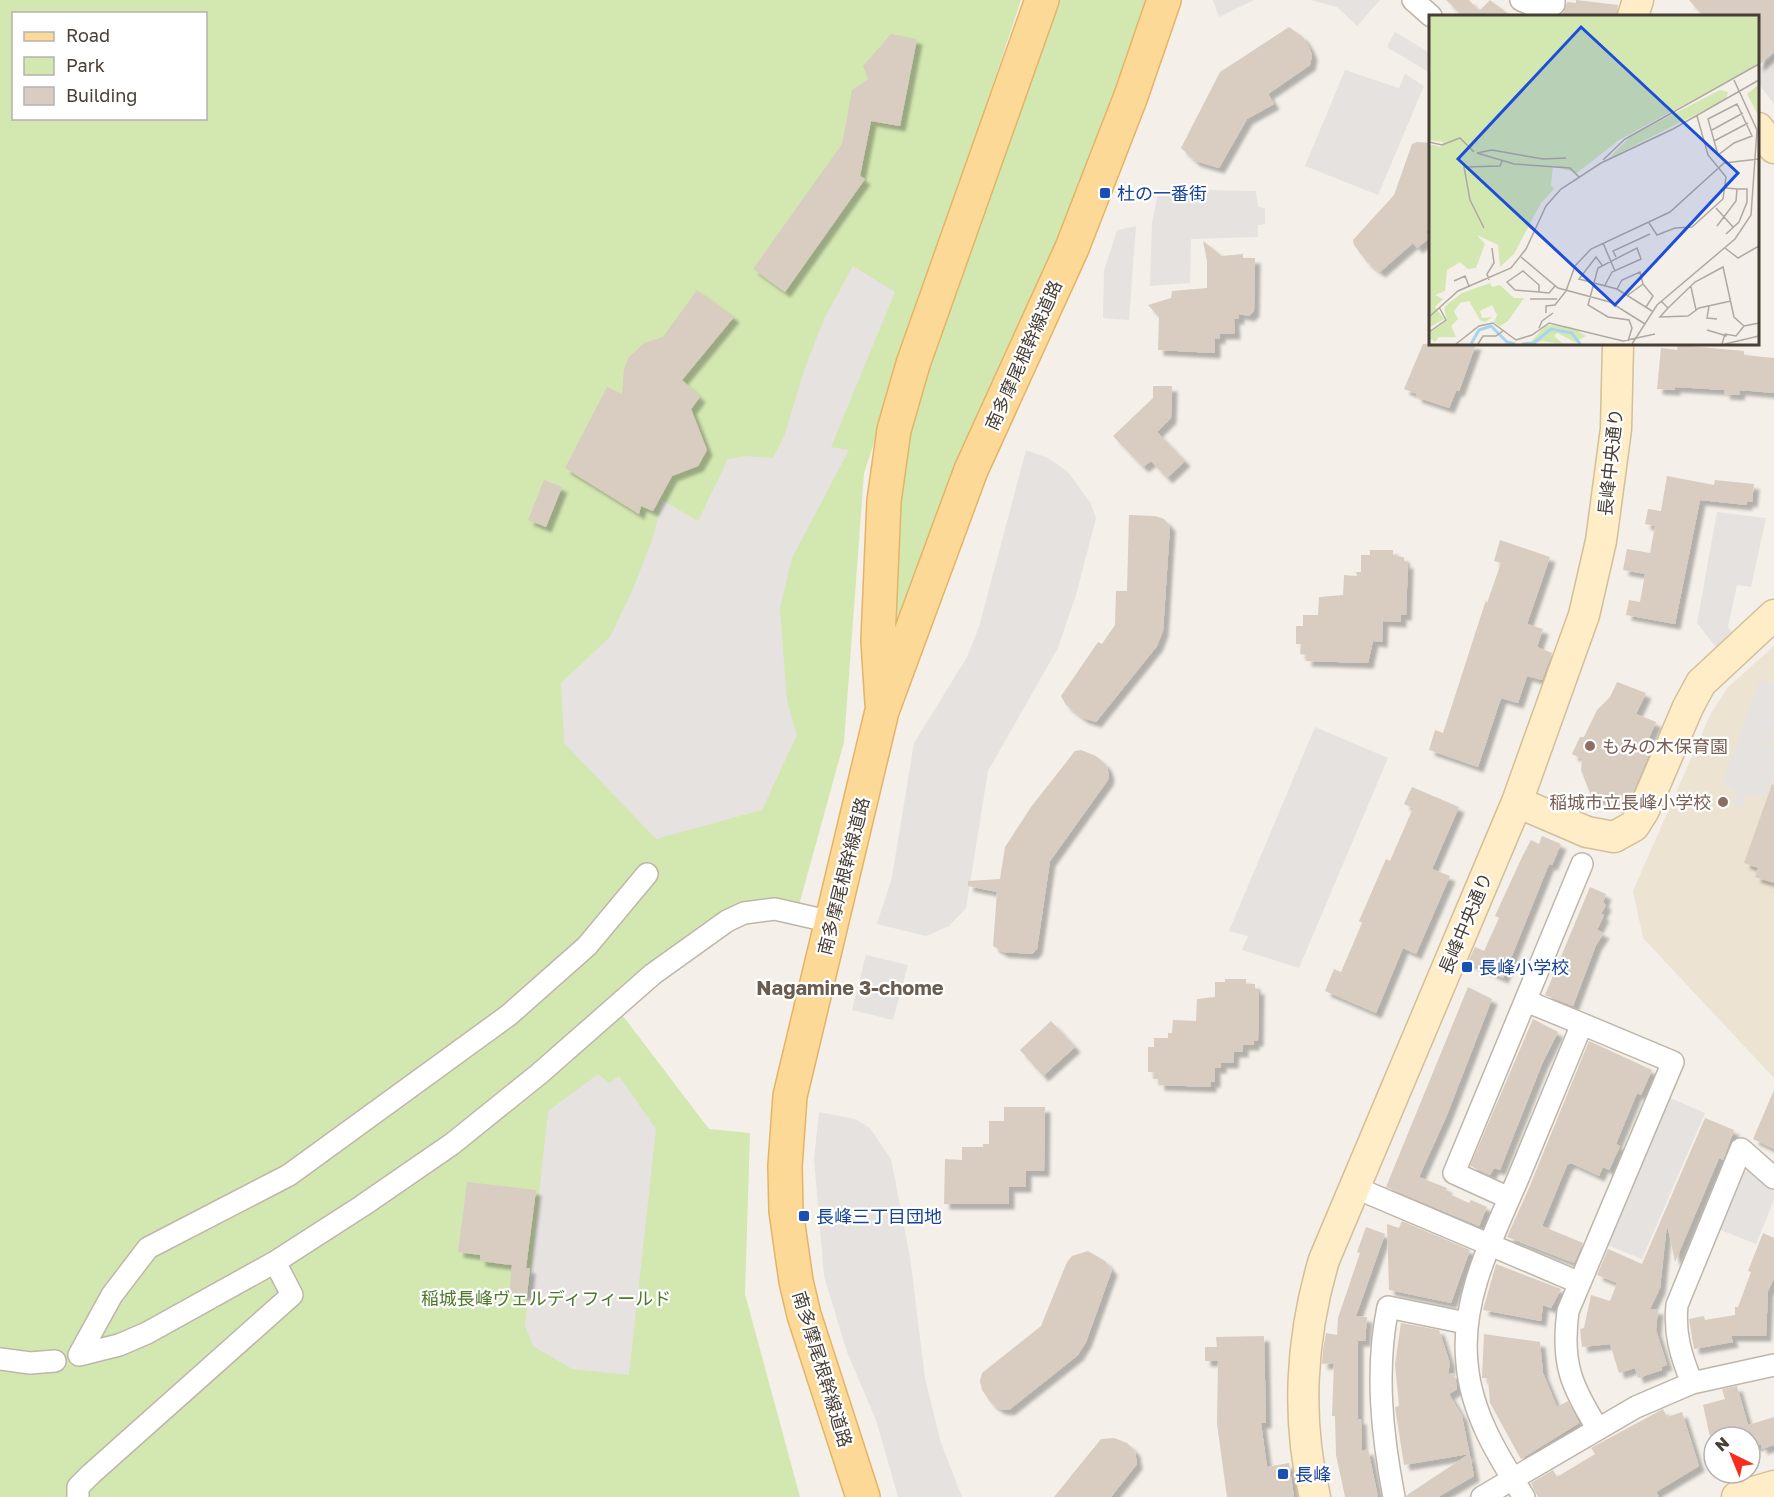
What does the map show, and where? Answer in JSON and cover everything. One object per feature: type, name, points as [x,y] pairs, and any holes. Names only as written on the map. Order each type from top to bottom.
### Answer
[{"type":"main road","name":"南多摩尾根幹線道路","points":[[882,711],[878,641],[884,501],[894,430],[913,364],[1042,0]]},
{"type":"main road","name":"南多摩尾根幹線道路","points":[[863,1497],[804,1315],[795,1272],[786,1211],[785,1166],[790,1096],[882,711],[971,470],[1072,248],[1131,96],[1164,0]]},
{"type":"street","points":[[1413,0],[1430,15]]},
{"type":"street","points":[[1521,0],[1530,4],[1553,7]]},
{"type":"street","points":[[1633,15],[1638,0]]},
{"type":"street","points":[[1759,129],[1774,148]]},
{"type":"street","name":"長峰中央通り","points":[[1315,1497],[1306,1441],[1303,1396],[1308,1322],[1324,1260],[1516,802],[1584,615],[1598,552],[1616,429],[1618,345]]},
{"type":"street","points":[[1516,802],[1587,831],[1614,837],[1634,826],[1644,810],[1688,707],[1701,683],[1774,615]]},
{"type":"street","points":[[1509,1198],[1454,1173],[1582,864]]},
{"type":"street","points":[[647,874],[587,946],[509,1015],[289,1175],[148,1248],[112,1295],[79,1355],[119,1345],[147,1333],[275,1262],[362,1206],[452,1144],[539,1074],[653,974],[727,921],[744,913],[775,909],[832,922]]},
{"type":"street","points":[[1526,1000],[1673,1062],[1568,1311],[1564,1340],[1567,1367],[1576,1394],[1598,1429]]},
{"type":"street","points":[[1524,1497],[1484,1427],[1475,1404],[1467,1364],[1466,1323],[1470,1301],[1491,1244],[1582,1024]]},
{"type":"street","points":[[1692,1383],[1678,1346],[1675,1324],[1677,1305],[1741,1149],[1774,1178]]},
{"type":"street","points":[[1354,1187],[1580,1283]]},
{"type":"street","points":[[78,1497],[78,1487],[91,1474],[292,1295],[275,1262]]},
{"type":"street","points":[[1394,1497],[1387,1462],[1380,1392],[1382,1345],[1388,1307],[1466,1323]]},
{"type":"street","points":[[0,1359],[30,1364],[55,1361]]},
{"type":"street","points":[[1482,1497],[1636,1407],[1692,1383],[1774,1365]]},
{"type":"street","points":[[1737,1497],[1774,1486]]},
{"type":"shaded area","points":[[1213,0],[1254,0],[1219,17]]},
{"type":"shaded area","points":[[1310,0],[1380,0],[1357,26],[1337,7]]},
{"type":"shaded area","points":[[1395,32],[1429,52],[1429,72],[1387,47]]},
{"type":"shaded area","points":[[1774,55],[1774,104],[1759,84],[1759,69]]},
{"type":"shaded area","points":[[1345,70],[1399,88],[1405,74],[1424,86],[1378,195],[1305,166]]},
{"type":"shaded area","points":[[1159,189],[1256,191],[1258,206],[1265,209],[1265,224],[1258,225],[1258,237],[1191,239],[1190,283],[1150,286],[1152,223]]},
{"type":"shaded area","points":[[1136,226],[1129,320],[1103,318],[1104,271],[1117,230]]},
{"type":"shaded area","points":[[853,266],[895,292],[831,447],[849,450],[792,558],[780,608],[787,701],[797,735],[762,810],[656,839],[564,743],[561,683],[610,637],[633,589],[653,537],[662,500],[698,521],[728,459],[747,456],[773,458],[785,434],[804,370],[825,317]]},
{"type":"shaded area","points":[[1026,450],[1048,458],[1067,471],[1090,502],[1096,518],[1076,595],[1058,648],[988,771],[966,908],[949,926],[926,936],[877,924],[892,877],[914,743],[967,657],[979,627]]},
{"type":"shaded area","points":[[1717,512],[1766,518],[1751,587],[1737,585],[1728,627],[1735,637],[1719,651],[1697,623]]},
{"type":"shaded area","name":"稲城市立長峰小学校","points":[[1774,646],[1774,1078],[1643,938],[1633,891],[1711,713],[1728,687]]},
{"type":"shaded area","points":[[1760,680],[1774,684],[1774,728],[1769,744],[1774,747],[1774,776],[1766,798],[1746,795],[1742,809],[1733,805],[1737,793],[1723,781]]},
{"type":"shaded area","points":[[1315,727],[1388,758],[1299,968],[1242,950],[1248,936],[1229,931]]},
{"type":"shaded area","points":[[866,955],[908,965],[893,1020],[852,1010]]},
{"type":"shaded area","points":[[598,1074],[609,1083],[619,1076],[656,1129],[629,1375],[572,1369],[533,1346],[525,1326],[548,1111]]},
{"type":"shaded area","points":[[1668,1097],[1705,1113],[1642,1259],[1605,1244]]},
{"type":"shaded area","points":[[819,1112],[855,1119],[870,1128],[891,1159],[910,1257],[925,1378],[941,1443],[962,1497],[898,1497],[876,1420],[847,1352],[824,1276],[814,1159]]},
{"type":"shaded area","points":[[1752,1169],[1774,1192],[1774,1200],[1756,1244],[1718,1229],[1745,1171]]},
{"type":"green space","name":"稲城長峰ヴェルディフィールド","points":[[0,0],[1021,0],[864,473],[844,742],[799,905],[772,899],[610,999],[709,1129],[750,1133],[745,1294],[800,1497],[0,1497]]},
{"type":"green space","points":[[1052,0],[1154,0],[902,646],[888,641],[899,457]]},
{"type":"building","points":[[1446,0],[1469,0],[1479,11],[1490,0],[1510,15],[1462,15]]},
{"type":"building","points":[[1576,0],[1618,5],[1616,15],[1562,15],[1567,2],[1576,3]]},
{"type":"building","points":[[1689,0],[1774,0],[1774,52],[1759,65],[1759,15],[1702,15]]},
{"type":"building","points":[[1289,27],[1303,37],[1309,47],[1312,55],[1310,65],[1268,94],[1274,104],[1247,119],[1219,168],[1195,161],[1181,148],[1220,72]]},
{"type":"building","points":[[891,34],[917,39],[900,126],[871,121],[860,176],[865,179],[785,292],[753,269],[842,144],[852,90],[868,79],[863,66]]},
{"type":"building","points":[[1429,143],[1429,228],[1426,232],[1429,239],[1417,248],[1413,243],[1380,272],[1367,262],[1354,245],[1353,240],[1394,195],[1412,144]]},
{"type":"building","points":[[1203,241],[1222,256],[1243,254],[1243,258],[1255,258],[1254,311],[1249,316],[1239,314],[1239,319],[1234,319],[1235,334],[1220,334],[1220,339],[1215,338],[1215,353],[1158,350],[1159,317],[1148,305],[1171,298],[1172,291],[1207,288],[1207,261]]},
{"type":"building","points":[[697,290],[734,317],[682,380],[700,397],[691,409],[707,450],[698,466],[672,476],[653,511],[641,506],[639,514],[565,468],[607,387],[622,394],[624,369],[628,358],[644,343],[663,337]]},
{"type":"building","points":[[1423,344],[1476,345],[1459,391],[1456,391],[1449,408],[1416,397],[1417,394],[1404,389]]},
{"type":"building","points":[[1678,345],[1744,351],[1744,355],[1774,358],[1774,393],[1740,390],[1739,395],[1724,394],[1725,390],[1675,387],[1675,390],[1657,389],[1661,348],[1677,350]]},
{"type":"building","points":[[1153,386],[1172,386],[1171,418],[1157,432],[1185,461],[1167,478],[1151,461],[1143,467],[1113,436],[1153,398]]},
{"type":"building","points":[[1667,476],[1714,485],[1715,480],[1754,484],[1752,502],[1747,501],[1747,505],[1700,500],[1675,624],[1626,615],[1629,600],[1640,602],[1645,574],[1623,570],[1627,549],[1650,553],[1655,526],[1645,524],[1648,509],[1661,511]]},
{"type":"building","points":[[544,480],[562,487],[546,527],[528,520]]},
{"type":"building","points":[[1129,515],[1155,516],[1164,519],[1170,526],[1163,631],[1157,646],[1096,722],[1083,718],[1066,705],[1061,696],[1098,642],[1102,644],[1115,625],[1116,591],[1127,591]]},
{"type":"building","points":[[1500,540],[1550,557],[1527,624],[1543,629],[1537,647],[1552,653],[1542,680],[1527,676],[1518,703],[1501,698],[1478,767],[1429,750],[1435,730],[1443,733],[1486,600],[1487,603],[1501,563],[1494,561]]},
{"type":"building","points":[[1370,550],[1393,550],[1393,556],[1404,557],[1404,563],[1408,563],[1406,615],[1401,615],[1401,622],[1383,621],[1382,642],[1373,641],[1368,663],[1306,661],[1307,655],[1300,654],[1301,644],[1296,644],[1296,626],[1303,626],[1303,615],[1318,615],[1319,597],[1343,595],[1344,575],[1357,576],[1356,572],[1361,572],[1361,555],[1370,555]]},
{"type":"building","points":[[1617,682],[1646,693],[1636,714],[1656,722],[1648,740],[1654,742],[1630,800],[1627,799],[1622,808],[1591,796],[1581,770],[1582,759],[1572,754],[1580,737],[1584,737],[1597,710],[1610,697]]},
{"type":"building","points":[[1081,750],[1096,756],[1106,765],[1108,780],[1050,861],[1037,949],[1032,954],[1003,952],[993,946],[997,892],[968,886],[968,881],[1000,879],[1005,847],[1031,807],[1075,751]]},
{"type":"building","points":[[1772,784],[1774,785],[1774,883],[1755,877],[1758,868],[1744,863]]},
{"type":"building","points":[[1412,787],[1459,807],[1432,869],[1450,876],[1416,954],[1403,948],[1376,1013],[1325,991],[1334,969],[1341,972],[1362,923],[1359,921],[1386,859],[1390,861],[1413,808],[1404,804]]},
{"type":"building","points":[[1542,836],[1561,844],[1552,865],[1549,864],[1503,978],[1468,962],[1475,947],[1484,951],[1499,918],[1495,916],[1522,857],[1531,840],[1539,844]]},
{"type":"building","points":[[1590,887],[1606,894],[1603,902],[1606,905],[1601,914],[1604,915],[1597,930],[1604,933],[1596,945],[1573,1006],[1545,995]]},
{"type":"building","points":[[1225,979],[1246,979],[1246,984],[1255,984],[1255,989],[1259,989],[1258,1041],[1254,1041],[1254,1045],[1243,1045],[1243,1052],[1234,1052],[1233,1063],[1221,1063],[1221,1068],[1215,1068],[1215,1082],[1211,1082],[1211,1087],[1159,1085],[1159,1079],[1153,1079],[1154,1072],[1148,1072],[1148,1047],[1154,1047],[1154,1038],[1168,1038],[1168,1033],[1172,1033],[1173,1020],[1196,1021],[1197,999],[1215,997],[1215,982],[1225,982]]},
{"type":"building","points":[[1468,987],[1492,999],[1447,1115],[1419,1177],[1447,1188],[1445,1192],[1469,1203],[1471,1200],[1487,1207],[1479,1226],[1386,1187]]},
{"type":"building","points":[[1533,1019],[1558,1032],[1542,1064],[1500,1170],[1494,1168],[1490,1175],[1470,1166]]},
{"type":"building","points":[[1051,1021],[1075,1047],[1043,1076],[1020,1050]]},
{"type":"building","points":[[1589,1041],[1652,1070],[1641,1095],[1637,1093],[1616,1144],[1620,1146],[1609,1170],[1603,1167],[1599,1176],[1571,1163],[1567,1165],[1542,1226],[1583,1243],[1574,1263],[1507,1237]]},
{"type":"building","points":[[1774,1090],[1774,1149],[1753,1139]]},
{"type":"building","points":[[1004,1107],[1045,1107],[1044,1171],[1026,1171],[1026,1187],[1009,1187],[1009,1204],[944,1204],[945,1159],[962,1160],[962,1147],[983,1147],[983,1144],[989,1144],[989,1121],[1004,1121]]},
{"type":"building","points":[[1705,1118],[1734,1130],[1723,1160],[1719,1158],[1675,1262],[1667,1224],[1660,1288],[1650,1309],[1658,1309],[1656,1330],[1667,1365],[1661,1367],[1662,1370],[1638,1378],[1635,1368],[1619,1373],[1610,1344],[1582,1347],[1580,1329],[1584,1328],[1591,1295],[1610,1301],[1617,1283],[1597,1275],[1608,1249],[1642,1264]]},
{"type":"building","points":[[467,1182],[536,1190],[526,1268],[530,1268],[527,1295],[509,1293],[512,1265],[480,1261],[480,1255],[458,1252]]},
{"type":"building","points":[[1402,1221],[1470,1250],[1451,1303],[1389,1290],[1387,1224],[1399,1228]]},
{"type":"building","points":[[1366,1227],[1385,1234],[1356,1316],[1367,1317],[1365,1341],[1358,1341],[1358,1419],[1361,1419],[1362,1451],[1368,1449],[1378,1497],[1345,1497],[1336,1455],[1335,1416],[1332,1416],[1334,1363],[1322,1364],[1323,1350],[1326,1333],[1337,1335],[1338,1318],[1360,1253],[1357,1252]]},
{"type":"building","points":[[1763,1233],[1774,1238],[1774,1278],[1768,1291],[1766,1336],[1731,1336],[1733,1342],[1694,1349],[1689,1319],[1704,1316],[1705,1320],[1735,1315],[1735,1307],[1738,1307],[1751,1272],[1748,1271]]},
{"type":"building","points":[[1088,1251],[1105,1261],[1112,1270],[1086,1342],[1078,1355],[1009,1410],[1000,1409],[991,1403],[982,1390],[980,1381],[982,1373],[1041,1326],[1067,1262],[1072,1256]]},
{"type":"building","points":[[1496,1264],[1561,1289],[1551,1308],[1543,1305],[1541,1321],[1483,1310]]},
{"type":"building","points":[[1401,1323],[1439,1330],[1450,1363],[1448,1374],[1453,1373],[1456,1382],[1457,1389],[1449,1394],[1462,1416],[1474,1476],[1438,1497],[1406,1497],[1469,1454],[1404,1465],[1395,1407],[1399,1406],[1395,1364]]},
{"type":"building","points":[[1484,1334],[1540,1342],[1543,1373],[1557,1407],[1568,1401],[1579,1423],[1521,1459],[1490,1403],[1488,1378],[1482,1378]]},
{"type":"building","points":[[1264,1336],[1266,1423],[1261,1423],[1267,1467],[1289,1463],[1294,1497],[1227,1497],[1217,1424],[1218,1361],[1205,1361],[1205,1347],[1217,1347],[1216,1337]]},
{"type":"building","points":[[1737,1386],[1748,1425],[1707,1425],[1703,1405],[1725,1399],[1722,1389]]},
{"type":"building","points":[[1663,1409],[1667,1417],[1682,1412],[1699,1466],[1656,1492],[1659,1497],[1538,1497],[1531,1483],[1553,1470],[1557,1477],[1595,1454],[1591,1448]]},
{"type":"building","points":[[1774,1417],[1774,1445],[1762,1449],[1762,1425],[1748,1425]]},
{"type":"building","points":[[1114,1438],[1127,1443],[1135,1451],[1137,1464],[1111,1497],[1054,1497],[1101,1439]]},
{"type":"place","name":"杜の一番街","points":[[1105,193]]},
{"type":"place","name":"もみの木保育園","points":[[1590,746]]},
{"type":"place","name":"稲城市立長峰小学校","points":[[1723,802]]},
{"type":"place","name":"長峰小学校","points":[[1467,967]]},
{"type":"place","name":"長峰三丁目団地","points":[[804,1216]]},
{"type":"place","name":"長峰","points":[[1283,1474]]},
{"type":"district","name":"Nagamine 3-chome","points":[[850,987]]}]
